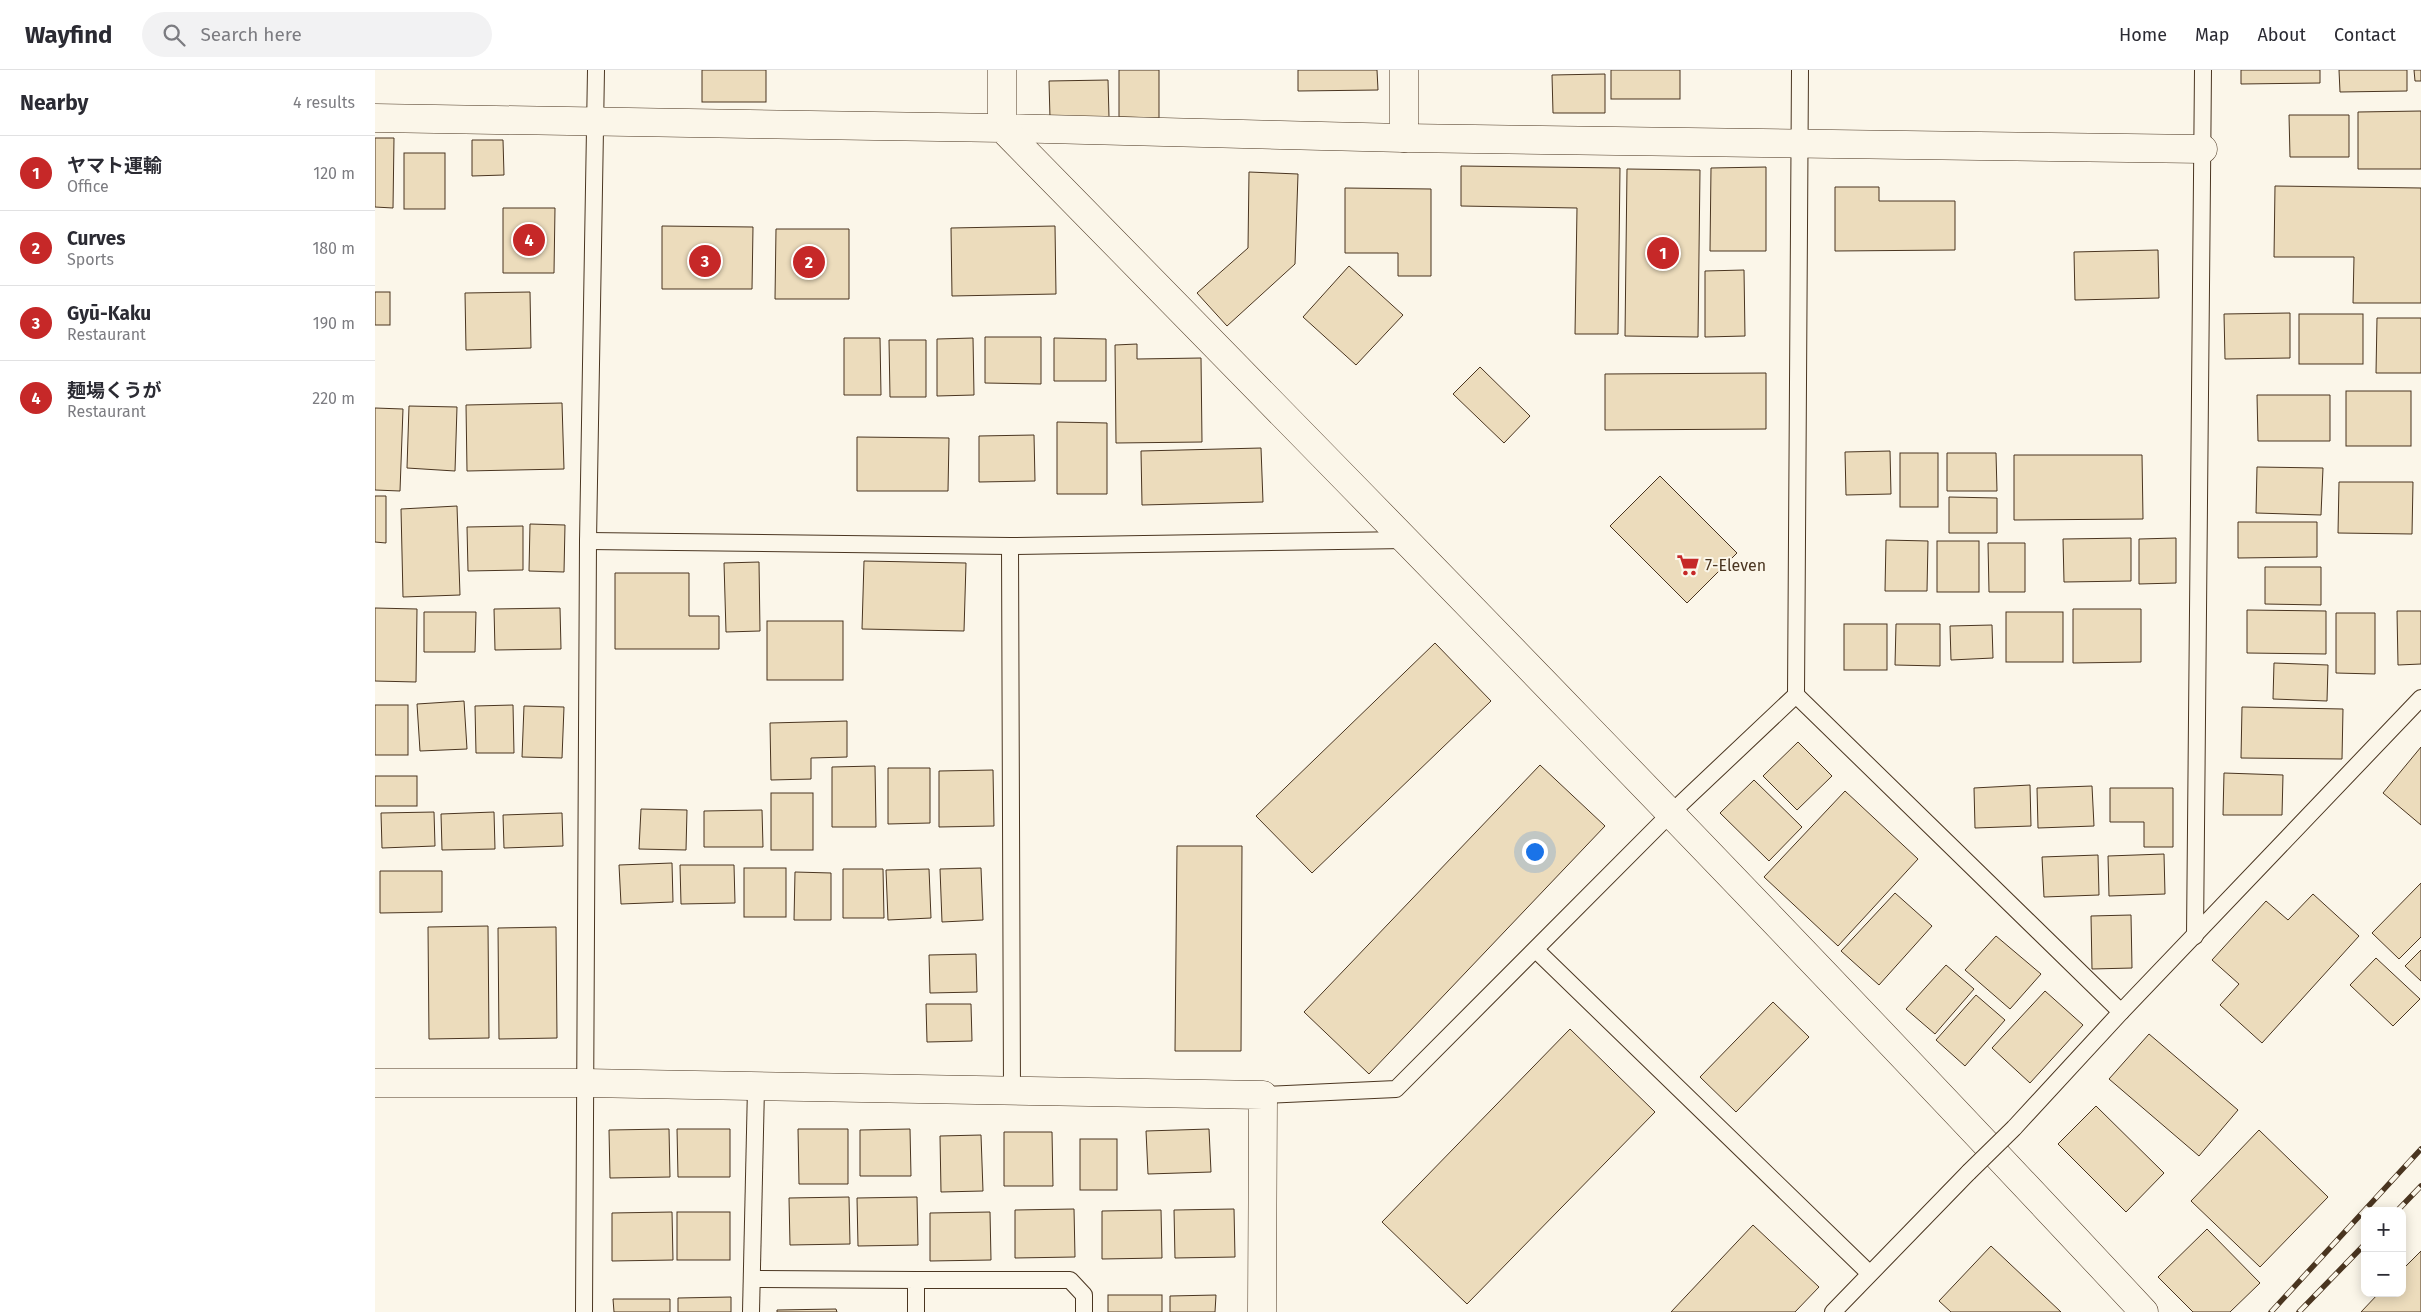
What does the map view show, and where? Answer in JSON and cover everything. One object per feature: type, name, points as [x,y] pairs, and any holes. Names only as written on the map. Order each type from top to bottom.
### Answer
[{"type":"street","points":[[1002,70],[1002,128],[1407,540],[1671,813],[2144,1312]]},
{"type":"street","points":[[1403,138],[1404,70]]},
{"type":"street","points":[[375,118],[596,120],[1403,138],[2203,149]]},
{"type":"street","points":[[375,1083],[585,1084],[1263,1095],[1262,1312]]},
{"type":"lane","points":[[584,1312],[588,541],[596,70]]},
{"type":"lane","points":[[1800,70],[1796,695],[2121,1012]]},
{"type":"lane","points":[[2195,936],[2203,70]]},
{"type":"lane","points":[[588,541],[1010,546],[1407,540]]},
{"type":"lane","points":[[1010,546],[1012,1092]]},
{"type":"lane","points":[[1263,1095],[1396,1089],[1671,813],[1796,695]]},
{"type":"lane","points":[[1833,1312],[1869,1273],[2014,1128],[2121,1012],[2421,698]]},
{"type":"lane","points":[[1536,950],[1869,1273]]},
{"type":"lane","points":[[751,1312],[756,1087]]},
{"type":"lane","points":[[752,1279],[1070,1280],[1084,1295],[1085,1312]]},
{"type":"lane","points":[[916,1280],[916,1312]]},
{"type":"building","points":[[702,70],[766,70],[766,102],[702,102]]},
{"type":"building","points":[[1119,70],[1159,70],[1159,118],[1119,117]]},
{"type":"building","points":[[1298,70],[1377,70],[1378,90],[1298,91]]},
{"type":"building","points":[[1611,70],[1680,70],[1680,99],[1611,99]]},
{"type":"building","points":[[2241,70],[2320,70],[2320,83],[2241,84]]},
{"type":"building","points":[[2339,70],[2407,70],[2407,91],[2340,92]]},
{"type":"building","points":[[2414,70],[2421,70],[2421,81],[2415,81]]},
{"type":"building","points":[[1605,74],[1605,113],[1553,113],[1552,75]]},
{"type":"building","points":[[1108,80],[1109,117],[1050,118],[1049,81]]},
{"type":"building","points":[[2421,111],[2421,169],[2358,169],[2358,112]]},
{"type":"building","points":[[2289,115],[2349,115],[2349,157],[2290,157]]},
{"type":"building","points":[[375,138],[394,138],[393,208],[375,207]]},
{"type":"building","points":[[472,140],[503,140],[504,175],[472,176]]},
{"type":"building","points":[[404,153],[445,153],[445,209],[404,209]]},
{"type":"building","points":[[1461,166],[1620,168],[1618,334],[1575,334],[1577,208],[1461,206]]},
{"type":"building","points":[[1766,167],[1766,251],[1710,251],[1711,168]]},
{"type":"building","points":[[1627,169],[1700,170],[1698,337],[1625,336]]},
{"type":"building","points":[[1249,172],[1298,174],[1295,264],[1227,326],[1197,293],[1248,248]]},
{"type":"building","points":[[2275,186],[2421,188],[2421,303],[2353,303],[2354,257],[2274,257]]},
{"type":"building","points":[[1835,187],[1879,187],[1879,201],[1955,201],[1955,250],[1835,251]]},
{"type":"building","points":[[1345,188],[1431,189],[1431,276],[1398,276],[1398,253],[1345,253]]},
{"type":"building","points":[[503,208],[555,208],[554,273],[503,273]]},
{"type":"building","points":[[662,226],[753,227],[752,289],[662,289]]},
{"type":"building","points":[[1055,226],[1056,294],[952,296],[951,228]]},
{"type":"building","points":[[776,229],[849,229],[849,299],[775,299]]},
{"type":"building","points":[[2158,250],[2159,298],[2075,300],[2074,252]]},
{"type":"building","points":[[1349,266],[1403,315],[1356,365],[1303,317]]},
{"type":"building","points":[[1744,270],[1745,336],[1705,337],[1705,271]]},
{"type":"building","points":[[375,292],[390,292],[390,325],[375,325]]},
{"type":"building","points":[[530,292],[531,348],[466,350],[465,293]]},
{"type":"building","points":[[2290,313],[2290,358],[2225,359],[2224,314]]},
{"type":"building","points":[[2299,314],[2363,314],[2363,364],[2299,364]]},
{"type":"building","points":[[2377,318],[2421,318],[2421,373],[2376,373]]},
{"type":"building","points":[[985,337],[1041,337],[1041,384],[985,383]]},
{"type":"building","points":[[844,338],[880,338],[881,395],[844,395]]},
{"type":"building","points":[[973,338],[974,395],[937,396],[937,339]]},
{"type":"building","points":[[1054,338],[1106,339],[1106,381],[1054,381]]},
{"type":"building","points":[[889,340],[926,340],[926,397],[890,397]]},
{"type":"building","points":[[1137,344],[1137,359],[1201,358],[1202,442],[1116,443],[1115,345]]},
{"type":"building","points":[[1480,367],[1530,416],[1504,443],[1453,394]]},
{"type":"building","points":[[1766,373],[1766,429],[1605,430],[1605,374]]},
{"type":"building","points":[[2346,391],[2411,391],[2411,446],[2346,446]]},
{"type":"building","points":[[2257,395],[2330,395],[2330,441],[2258,441]]},
{"type":"building","points":[[562,403],[564,469],[467,471],[466,405]]},
{"type":"building","points":[[409,406],[457,407],[455,471],[407,468]]},
{"type":"building","points":[[375,408],[403,409],[400,491],[375,490]]},
{"type":"building","points":[[1057,422],[1107,423],[1107,494],[1057,494]]},
{"type":"building","points":[[1034,435],[1035,481],[979,482],[979,436]]},
{"type":"building","points":[[857,437],[949,438],[948,491],[857,491]]},
{"type":"building","points":[[1261,448],[1263,502],[1142,505],[1141,451]]},
{"type":"building","points":[[1890,451],[1891,494],[1846,495],[1845,452]]},
{"type":"building","points":[[1900,453],[1938,453],[1938,507],[1900,507]]},
{"type":"building","points":[[1947,453],[1996,453],[1997,491],[1947,491]]},
{"type":"building","points":[[2014,455],[2142,455],[2143,519],[2014,520]]},
{"type":"building","points":[[2257,467],[2323,468],[2321,515],[2256,513]]},
{"type":"building","points":[[1660,476],[1737,553],[1687,603],[1610,526]]},
{"type":"building","points":[[2339,482],[2413,482],[2412,534],[2338,533]]},
{"type":"building","points":[[375,496],[386,496],[386,543],[375,542]]},
{"type":"building","points":[[1949,497],[1997,498],[1997,533],[1949,533]]},
{"type":"building","points":[[457,506],[460,595],[403,597],[401,509]]},
{"type":"building","points":[[2238,522],[2317,522],[2317,557],[2238,558]]},
{"type":"building","points":[[530,524],[565,525],[564,572],[529,571]]},
{"type":"building","points":[[523,526],[523,570],[468,571],[467,527]]},
{"type":"building","points":[[2131,538],[2131,581],[2064,582],[2063,539]]},
{"type":"building","points":[[2176,538],[2176,583],[2139,584],[2139,539]]},
{"type":"building","points":[[1886,540],[1928,541],[1927,591],[1885,591]]},
{"type":"building","points":[[1937,541],[1979,541],[1979,592],[1937,592]]},
{"type":"building","points":[[1988,543],[2025,543],[2025,592],[1989,592]]},
{"type":"building","points":[[864,561],[966,563],[964,631],[862,629]]},
{"type":"building","points":[[759,562],[760,631],[726,632],[724,563]]},
{"type":"building","points":[[2265,567],[2321,567],[2321,605],[2265,604]]},
{"type":"building","points":[[615,573],[689,573],[689,616],[719,616],[719,649],[615,649]]},
{"type":"building","points":[[375,608],[417,609],[416,682],[375,681]]},
{"type":"building","points":[[560,608],[561,649],[495,650],[494,609]]},
{"type":"building","points":[[2073,609],[2141,609],[2141,662],[2073,663]]},
{"type":"building","points":[[2247,610],[2326,611],[2326,654],[2247,653]]},
{"type":"building","points":[[2397,611],[2421,611],[2421,664],[2398,665]]},
{"type":"building","points":[[424,612],[476,612],[475,652],[424,652]]},
{"type":"building","points":[[2006,612],[2063,612],[2063,662],[2006,662]]},
{"type":"building","points":[[2336,613],[2375,613],[2375,674],[2336,673]]},
{"type":"building","points":[[767,621],[843,621],[843,680],[767,680]]},
{"type":"building","points":[[1844,624],[1887,624],[1887,670],[1844,670]]},
{"type":"building","points":[[1896,624],[1940,624],[1940,666],[1895,665]]},
{"type":"building","points":[[1992,625],[1993,658],[1951,660],[1950,626]]},
{"type":"building","points":[[1435,643],[1491,701],[1312,873],[1256,816]]},
{"type":"building","points":[[2274,663],[2328,665],[2327,701],[2273,699]]},
{"type":"building","points":[[464,701],[467,749],[420,751],[417,704]]},
{"type":"building","points":[[375,705],[408,705],[408,755],[375,755]]},
{"type":"building","points":[[513,705],[514,753],[476,753],[475,706]]},
{"type":"building","points":[[524,706],[564,707],[562,758],[522,757]]},
{"type":"building","points":[[2242,707],[2343,709],[2342,759],[2241,758]]},
{"type":"building","points":[[847,721],[847,757],[811,758],[811,779],[771,780],[770,723]]},
{"type":"building","points":[[1798,742],[1832,776],[1797,810],[1763,776]]},
{"type":"building","points":[[2421,747],[2421,825],[2383,793]]},
{"type":"building","points":[[1540,765],[1605,826],[1369,1074],[1304,1012]]},
{"type":"building","points":[[875,766],[876,827],[832,827],[832,767]]},
{"type":"building","points":[[888,768],[930,768],[930,823],[888,824]]},
{"type":"building","points":[[993,770],[994,826],[939,827],[939,771]]},
{"type":"building","points":[[2224,773],[2283,775],[2282,815],[2223,815]]},
{"type":"building","points":[[375,776],[417,776],[417,806],[375,806]]},
{"type":"building","points":[[1754,780],[1802,827],[1769,861],[1720,813]]},
{"type":"building","points":[[2030,785],[2031,826],[1975,828],[1974,788]]},
{"type":"building","points":[[2092,786],[2094,826],[2038,828],[2037,788]]},
{"type":"building","points":[[2110,788],[2173,788],[2173,847],[2144,847],[2144,822],[2110,822]]},
{"type":"building","points":[[1845,791],[1918,859],[1838,946],[1764,877]]},
{"type":"building","points":[[771,793],[813,793],[813,850],[771,850]]},
{"type":"building","points":[[641,809],[687,810],[686,850],[639,849]]},
{"type":"building","points":[[762,810],[763,847],[704,847],[704,811]]},
{"type":"building","points":[[434,812],[435,846],[382,848],[381,813]]},
{"type":"building","points":[[494,812],[495,849],[442,850],[441,814]]},
{"type":"building","points":[[562,813],[563,846],[504,848],[503,815]]},
{"type":"building","points":[[1177,846],[1242,846],[1241,1051],[1175,1051]]},
{"type":"building","points":[[2164,854],[2165,894],[2109,896],[2108,856]]},
{"type":"building","points":[[2098,855],[2099,895],[2044,897],[2042,857]]},
{"type":"building","points":[[672,863],[673,902],[621,904],[619,865]]},
{"type":"building","points":[[680,865],[734,865],[735,903],[681,904]]},
{"type":"building","points":[[744,868],[786,868],[786,917],[744,917]]},
{"type":"building","points":[[981,868],[983,920],[942,922],[940,869]]},
{"type":"building","points":[[843,869],[883,869],[884,918],[843,918]]},
{"type":"building","points":[[929,869],[931,918],[888,920],[886,870]]},
{"type":"building","points":[[380,871],[442,871],[442,912],[380,913]]},
{"type":"building","points":[[795,872],[831,873],[831,920],[794,920]]},
{"type":"building","points":[[2421,883],[2421,937],[2399,959],[2372,933]]},
{"type":"building","points":[[1895,893],[1932,926],[1879,985],[1841,951]]},
{"type":"building","points":[[2313,894],[2359,936],[2262,1043],[2220,1005],[2239,984],[2212,960],[2266,901],[2288,920]]},
{"type":"building","points":[[2131,915],[2132,968],[2092,969],[2091,916]]},
{"type":"building","points":[[488,926],[489,1038],[429,1039],[428,927]]},
{"type":"building","points":[[556,927],[557,1038],[499,1039],[498,928]]},
{"type":"building","points":[[1996,936],[2041,974],[2010,1009],[1965,970]]},
{"type":"building","points":[[2421,950],[2421,981],[2405,966]]},
{"type":"building","points":[[976,954],[977,992],[930,993],[929,955]]},
{"type":"building","points":[[2376,958],[2420,999],[2393,1026],[2350,985]]},
{"type":"building","points":[[1946,965],[1974,989],[1935,1034],[1906,1009]]},
{"type":"building","points":[[2045,991],[2083,1025],[2030,1083],[1992,1048]]},
{"type":"building","points":[[1976,995],[2005,1020],[1965,1066],[1936,1040]]},
{"type":"building","points":[[1773,1002],[1809,1037],[1736,1112],[1700,1077]]},
{"type":"building","points":[[926,1004],[971,1004],[972,1041],[927,1042]]},
{"type":"building","points":[[1570,1029],[1655,1112],[1467,1304],[1382,1222]]},
{"type":"building","points":[[2149,1034],[2238,1110],[2199,1156],[2109,1079]]},
{"type":"building","points":[[2096,1106],[2164,1173],[2126,1212],[2058,1144]]},
{"type":"building","points":[[669,1129],[670,1177],[610,1178],[609,1130]]},
{"type":"building","points":[[677,1129],[730,1129],[730,1177],[678,1177]]},
{"type":"building","points":[[798,1129],[848,1129],[848,1184],[799,1184]]},
{"type":"building","points":[[910,1129],[911,1176],[860,1176],[860,1130]]},
{"type":"building","points":[[1209,1129],[1211,1172],[1148,1174],[1146,1131]]},
{"type":"building","points":[[2259,1130],[2328,1197],[2260,1267],[2191,1201]]},
{"type":"building","points":[[1004,1132],[1052,1132],[1053,1186],[1004,1186]]},
{"type":"building","points":[[981,1135],[983,1191],[941,1192],[940,1136]]},
{"type":"building","points":[[1080,1139],[1117,1139],[1117,1190],[1080,1190]]},
{"type":"building","points":[[849,1197],[850,1244],[790,1245],[789,1198]]},
{"type":"building","points":[[917,1197],[918,1245],[858,1246],[857,1198]]},
{"type":"building","points":[[1074,1209],[1075,1257],[1015,1258],[1015,1210]]},
{"type":"building","points":[[1234,1209],[1235,1257],[1175,1258],[1174,1210]]},
{"type":"building","points":[[1161,1210],[1162,1258],[1102,1259],[1102,1211]]},
{"type":"building","points":[[672,1212],[673,1260],[612,1261],[612,1213]]},
{"type":"building","points":[[677,1212],[730,1212],[730,1260],[677,1260]]},
{"type":"building","points":[[990,1212],[991,1260],[930,1261],[930,1213]]},
{"type":"building","points":[[1753,1225],[1819,1287],[1795,1312],[1671,1312]]},
{"type":"building","points":[[2207,1229],[2260,1283],[2230,1312],[2193,1312],[2158,1277]]},
{"type":"building","points":[[1991,1246],[2061,1312],[1951,1312],[1939,1301]]},
{"type":"building","points":[[2421,1251],[2421,1312],[2361,1312],[2375,1297],[2406,1297],[2406,1266]]},
{"type":"building","points":[[1108,1295],[1162,1295],[1162,1312],[1108,1312]]},
{"type":"building","points":[[1216,1295],[1215,1312],[1170,1312],[1170,1296]]},
{"type":"building","points":[[731,1297],[731,1312],[678,1312],[678,1298]]},
{"type":"building","points":[[613,1299],[670,1299],[670,1312],[614,1312]]},
{"type":"building","points":[[836,1309],[837,1312],[777,1312],[777,1310]]},
{"type":"railway","points":[[2271,1312],[2421,1149]]},
{"type":"railway","points":[[2401,1207],[2421,1186]]},
{"type":"railway","points":[[2299,1312],[2361,1248]]},
{"type":"place","name":"麺場くうが","points":[[529,240]]},
{"type":"place","name":"ヤマト運輸","points":[[1663,253]]},
{"type":"place","name":"Gyū-Kaku","points":[[705,261]]},
{"type":"place","name":"Curves","points":[[809,262]]},
{"type":"place","name":"7-Eleven","points":[[1688,565]]}]
